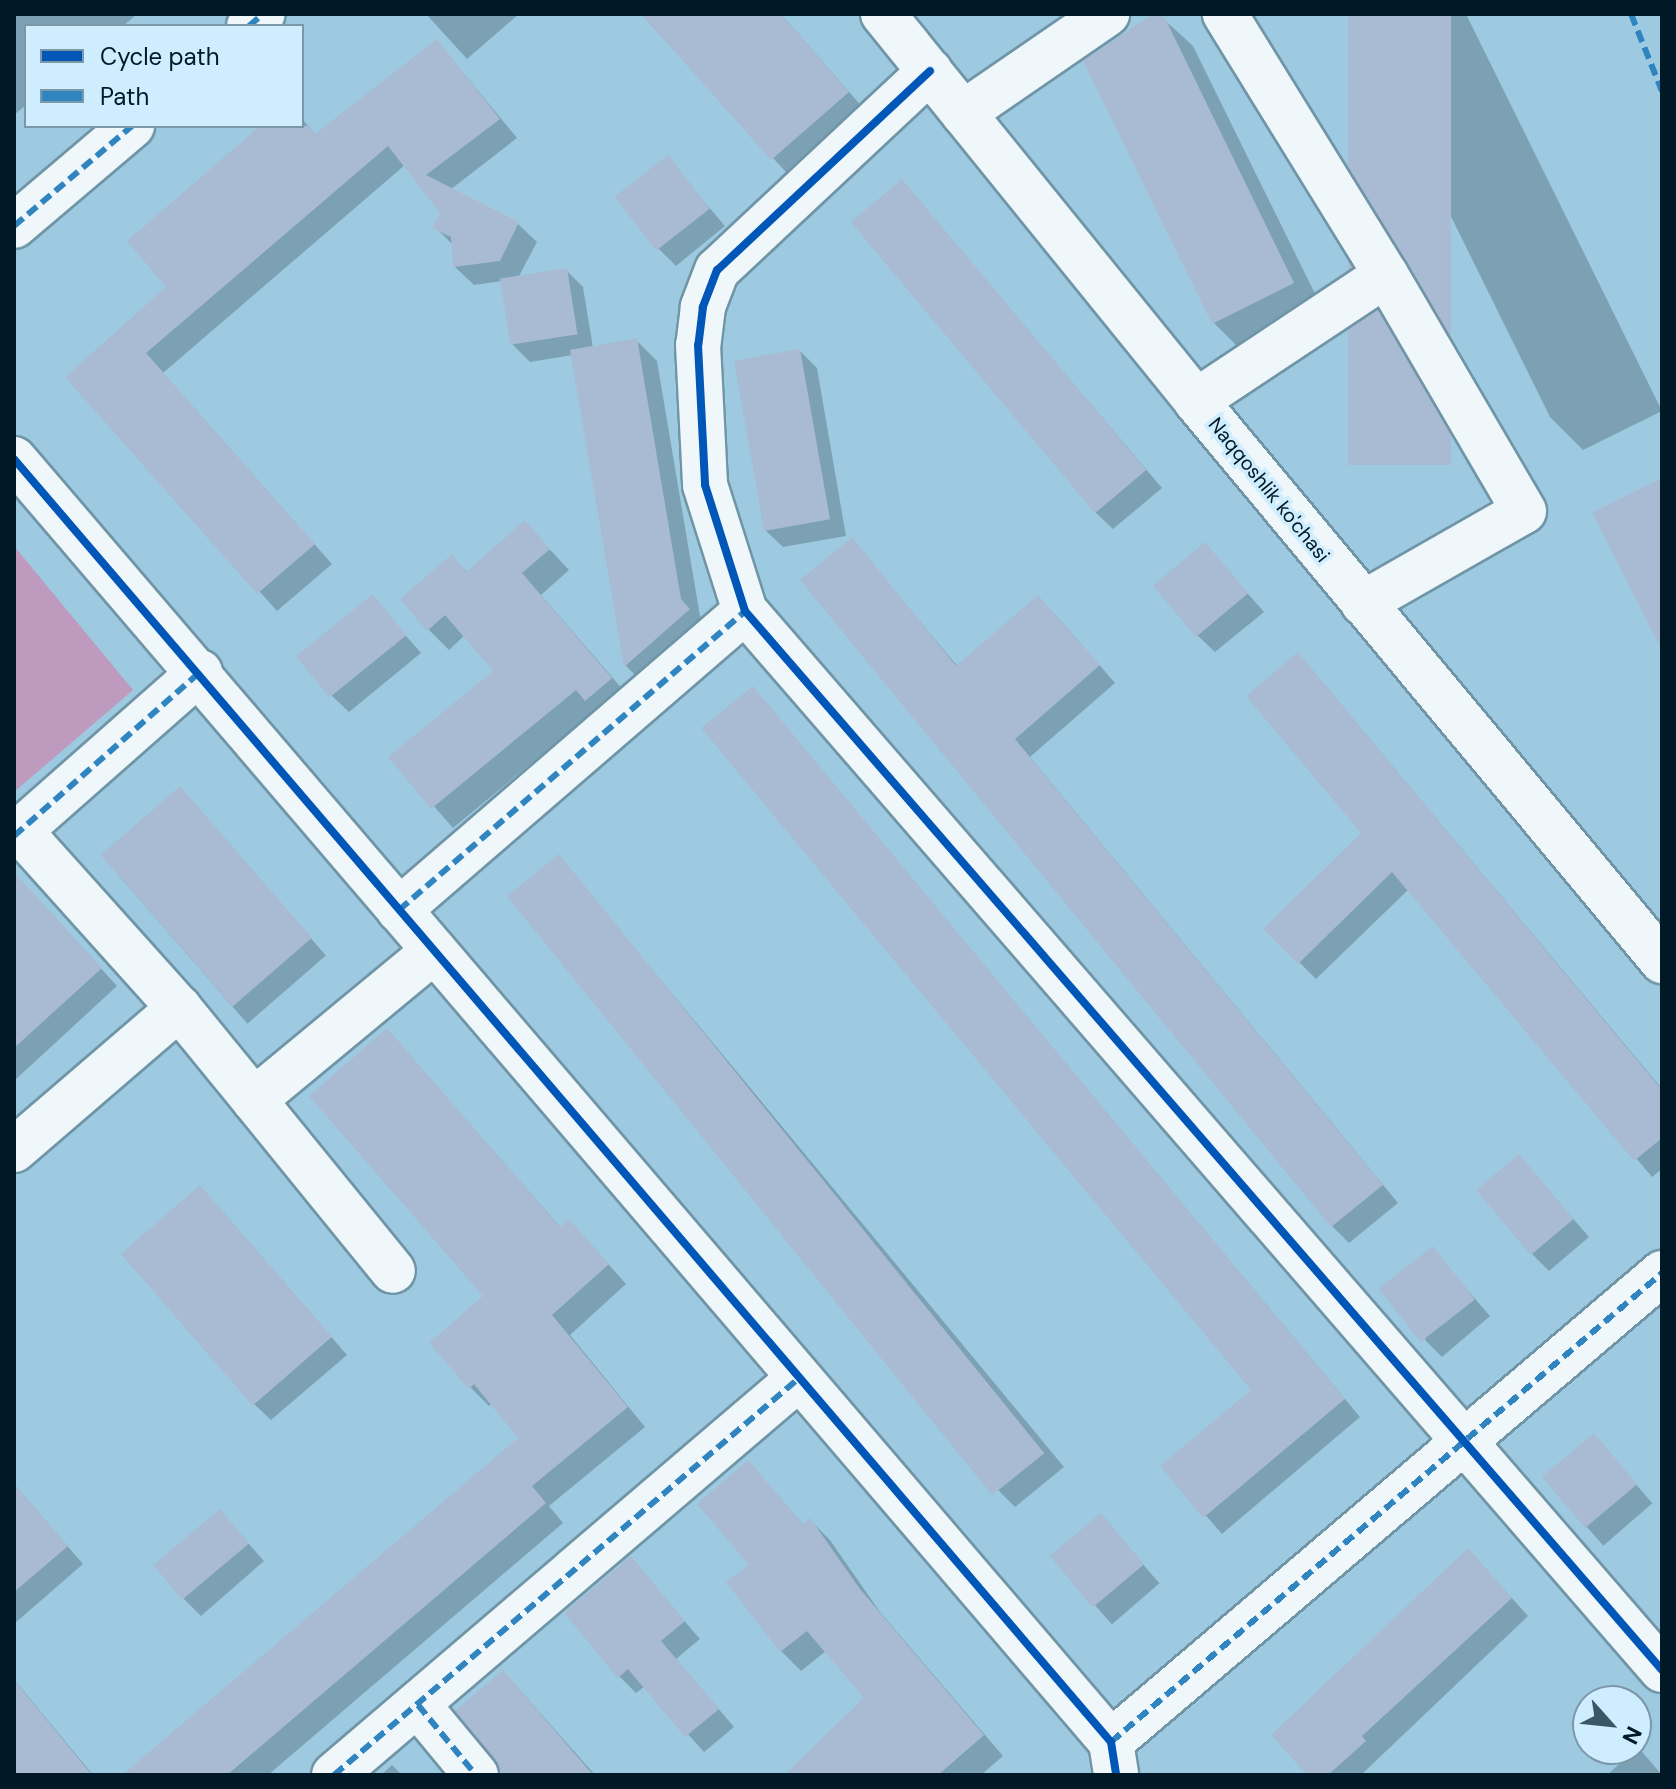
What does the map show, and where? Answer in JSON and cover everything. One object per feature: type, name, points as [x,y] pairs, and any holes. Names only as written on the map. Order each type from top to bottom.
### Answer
[{"type":"street","name":"Naqqoshlik ko'chasi","points":[[883,14],[1196,401],[1662,961]]},
{"type":"street","points":[[963,113],[1107,14]]},
{"type":"street","points":[[1225,14],[1386,275],[1524,511],[1363,603]]},
{"type":"street","points":[[930,71],[717,270],[703,307],[698,345],[705,485],[745,611],[1662,1670]]},
{"type":"street","points":[[14,226],[130,128]]},
{"type":"street","points":[[1196,401],[1386,275]]},
{"type":"street","points":[[14,459],[200,672],[1114,1758],[1461,1439],[1662,1273]]},
{"type":"street","points":[[399,910],[745,611]]},
{"type":"street","points":[[200,672],[17,833],[179,1008],[393,1271]]},
{"type":"street","points":[[254,1100],[434,951]]},
{"type":"street","points":[[14,1150],[179,1008]]},
{"type":"street","points":[[334,1775],[798,1379]]},
{"type":"street","points":[[418,1705],[476,1775]]},
{"type":"shaded area","points":[[14,546],[133,690],[14,792]]},
{"type":"building","points":[[641,14],[781,14],[849,92],[771,160]]},
{"type":"building","points":[[1153,14],[1163,14],[1294,283],[1212,324],[1083,61]]},
{"type":"building","points":[[1348,14],[1451,14],[1451,465],[1348,465]]},
{"type":"building","points":[[437,39],[500,119],[426,175],[519,222],[500,261],[453,267],[451,237],[432,228],[440,213],[388,146],[146,353],[315,544],[257,594],[65,377],[166,287],[127,241],[258,128],[308,126],[315,134]]},
{"type":"building","points":[[668,155],[710,209],[656,250],[614,197]]},
{"type":"building","points":[[902,179],[1146,470],[1095,513],[851,222]]},
{"type":"building","points":[[567,268],[577,334],[510,345],[500,279]]},
{"type":"building","points":[[637,338],[681,599],[690,609],[624,667],[570,350]]},
{"type":"building","points":[[800,349],[830,519],[764,531],[734,361]]},
{"type":"building","points":[[1662,478],[1662,650],[1592,513]]},
{"type":"building","points":[[525,520],[550,549],[522,573],[612,678],[585,701],[576,690],[431,809],[388,757],[493,671],[445,615],[427,631],[400,599],[452,554],[466,572]]},
{"type":"building","points":[[852,537],[956,666],[1038,595],[1100,665],[1015,739],[1383,1185],[1331,1227],[800,580]]},
{"type":"building","points":[[1205,542],[1248,593],[1196,637],[1153,586]]},
{"type":"building","points":[[373,594],[406,635],[329,697],[296,656]]},
{"type":"building","points":[[1298,652],[1662,1090],[1662,1138],[1634,1161],[1392,872],[1298,964],[1263,929],[1361,833],[1246,696]]},
{"type":"building","points":[[753,686],[1345,1399],[1203,1518],[1160,1466],[1251,1390],[701,728]]},
{"type":"building","points":[[180,786],[312,938],[233,1007],[101,855]]},
{"type":"building","points":[[559,854],[1044,1453],[992,1495],[507,896]]},
{"type":"building","points":[[14,872],[102,968],[14,1048]]},
{"type":"building","points":[[387,1028],[560,1227],[569,1219],[609,1264],[552,1315],[628,1407],[532,1486],[546,1503],[227,1775],[122,1775],[518,1438],[474,1384],[469,1389],[429,1343],[483,1296],[309,1096]]},
{"type":"building","points":[[1519,1154],[1574,1219],[1531,1255],[1476,1190]]},
{"type":"building","points":[[200,1185],[332,1337],[253,1406],[121,1254]]},
{"type":"building","points":[[1433,1246],[1475,1300],[1420,1342],[1379,1288]]},
{"type":"building","points":[[1594,1433],[1637,1484],[1585,1528],[1542,1477]]},
{"type":"building","points":[[748,1460],[803,1524],[810,1518],[860,1589],[984,1735],[938,1775],[784,1775],[864,1698],[807,1631],[780,1652],[726,1582],[749,1565],[697,1504]]},
{"type":"building","points":[[14,1484],[68,1546],[14,1592]]},
{"type":"building","points":[[220,1509],[249,1543],[182,1599],[153,1565]]},
{"type":"building","points":[[1101,1513],[1144,1564],[1093,1607],[1050,1556]]},
{"type":"building","points":[[1468,1548],[1512,1598],[1362,1736],[1366,1741],[1328,1775],[1307,1775],[1271,1735]]},
{"type":"building","points":[[631,1556],[685,1621],[661,1641],[719,1709],[685,1737],[628,1669],[618,1678],[564,1613]]},
{"type":"building","points":[[503,1670],[593,1775],[504,1775],[500,1771],[455,1711]]},
{"type":"building","points":[[14,1680],[92,1775],[14,1775]]},
{"type":"marked path","points":[[251,24],[263,14]]},
{"type":"marked path","points":[[1631,14],[1662,91]]},
{"type":"marked path","points":[[14,226],[130,128]]},
{"type":"marked path","points":[[399,910],[745,611]]},
{"type":"marked path","points":[[14,836],[200,672]]},
{"type":"marked path","points":[[1111,1742],[1662,1273]]},
{"type":"marked path","points":[[334,1775],[798,1379]]},
{"type":"marked path","points":[[418,1705],[476,1775]]},
{"type":"cycle path","points":[[930,71],[717,270],[703,307],[698,345],[705,485],[745,611],[1662,1670]]},
{"type":"cycle path","points":[[14,459],[1111,1742],[1116,1775]]}]
